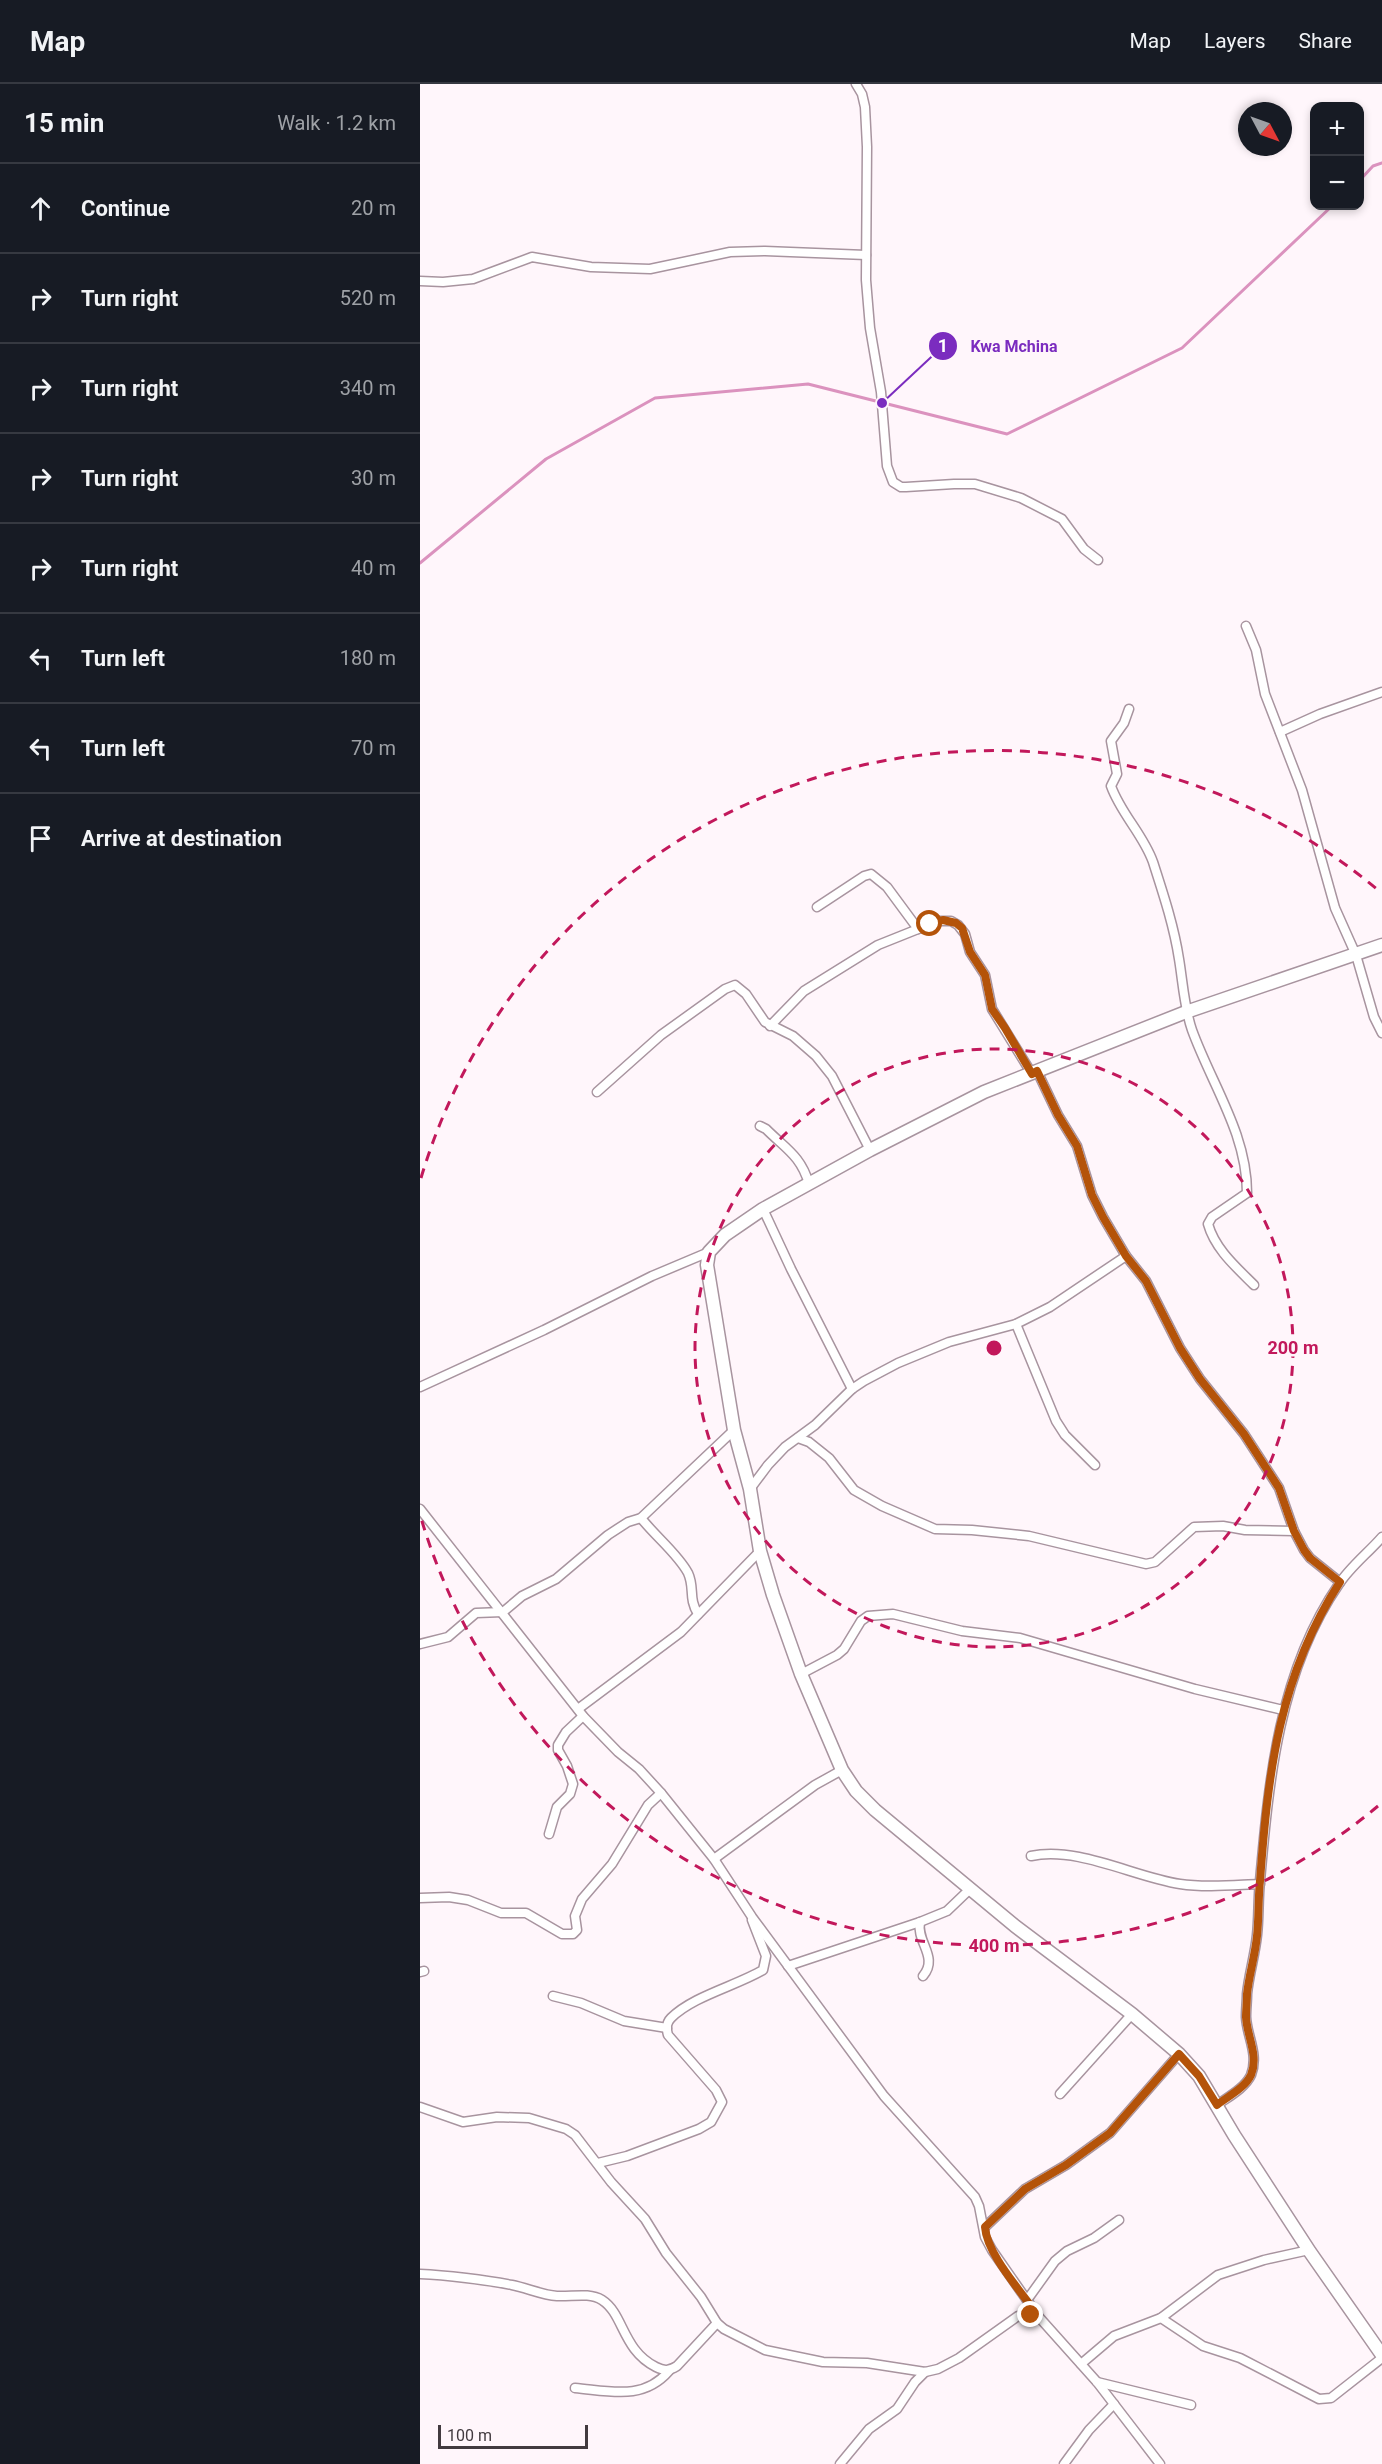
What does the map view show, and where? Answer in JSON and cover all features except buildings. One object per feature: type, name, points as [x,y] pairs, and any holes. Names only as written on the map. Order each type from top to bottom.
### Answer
[{"type":"street","points":[[856,84],[862,94],[865,107],[866,255],[870,328],[881,392],[887,466],[893,482],[900,487],[975,484],[1021,498],[1062,519],[1084,549],[1098,560]]},
{"type":"street","points":[[420,281],[443,282],[473,279],[532,257],[591,267],[650,269],[730,252],[866,255]]},
{"type":"street","points":[[1246,626],[1256,650],[1260,681],[1302,790],[1335,908],[1356,955],[1374,1017],[1382,1033]]},
{"type":"street","points":[[1280,732],[1331,710],[1382,692]]},
{"type":"street","points":[[1129,709],[1124,723],[1111,741],[1118,774],[1111,786],[1116,799],[1152,859],[1175,937],[1186,1012],[1198,1046],[1226,1104],[1247,1172],[1247,1193],[1212,1217],[1208,1224],[1225,1256],[1254,1285]]},
{"type":"street","points":[[817,907],[864,876],[871,874],[887,887],[918,928]]},
{"type":"street","points":[[770,1026],[804,991],[878,945],[943,920],[956,923],[962,928],[970,952],[985,975],[992,1009],[1034,1073],[1077,1146],[1092,1195],[1126,1256],[1146,1281],[1180,1348],[1244,1434],[1279,1488],[1294,1531],[1310,1558],[1340,1582]]},
{"type":"street","points":[[420,1387],[652,1276],[709,1252],[725,1235],[763,1209],[870,1150],[984,1092],[1186,1012],[1382,945]]},
{"type":"street","points":[[597,1092],[661,1035],[735,985],[746,994],[759,1015],[770,1026],[793,1036],[816,1056],[831,1076],[870,1150]]},
{"type":"street","points":[[760,1126],[799,1160],[804,1166],[809,1184]]},
{"type":"street","points":[[763,1209],[852,1389]]},
{"type":"street","points":[[709,1252],[707,1265],[709,1281],[734,1430],[750,1489],[760,1551],[801,1674],[842,1770],[856,1791],[875,1810],[1052,1955],[1132,2014],[1179,2054],[1199,2076],[1234,2136],[1382,2357],[1331,2398],[1319,2399],[1240,2358],[1203,2346],[1161,2318]]},
{"type":"street","points":[[750,1489],[784,1447],[815,1425],[852,1389],[898,1362],[949,1342],[1016,1324],[1050,1307],[1126,1256]]},
{"type":"street","points":[[1016,1324],[1056,1420],[1065,1436],[1095,1465]]},
{"type":"street","points":[[420,1644],[448,1637],[476,1613],[503,1612],[522,1596],[556,1579],[608,1535],[628,1522],[641,1518],[734,1430]]},
{"type":"street","points":[[798,1438],[809,1442],[829,1458],[854,1490],[882,1506],[934,1529],[1029,1536],[1146,1564],[1155,1562],[1194,1527],[1206,1526],[1266,1532],[1294,1531]]},
{"type":"street","points":[[420,1509],[581,1712],[661,1793],[714,1859],[752,1917],[884,2096],[975,2197],[980,2206],[985,2237],[1038,2316],[1097,2382],[1160,2464]]},
{"type":"street","points":[[641,1518],[680,1561],[688,1574],[691,1581],[690,1598],[698,1614]]},
{"type":"street","points":[[1217,2105],[1244,2084],[1250,2076],[1253,2065],[1254,2049],[1246,2018],[1247,1993],[1257,1936],[1273,1761],[1283,1710],[1315,1625],[1340,1582],[1382,1538]]},
{"type":"street","points":[[549,1834],[557,1807],[570,1794],[573,1784],[558,1750],[558,1745],[566,1732],[581,1712],[681,1632],[760,1551]]},
{"type":"street","points":[[801,1674],[844,1649],[861,1621],[868,1616],[893,1614],[970,1633],[1020,1638],[1195,1689],[1283,1710]]},
{"type":"street","points":[[714,1859],[815,1785],[842,1770]]},
{"type":"street","points":[[420,1898],[448,1897],[468,1900],[501,1913],[526,1913],[562,1934],[573,1934],[577,1930],[575,1916],[582,1899],[612,1864],[648,1805],[661,1793]]},
{"type":"street","points":[[1031,1856],[1052,1854],[1087,1860],[1180,1884],[1203,1886],[1260,1884]]},
{"type":"street","points":[[788,1966],[947,1911],[970,1889]]},
{"type":"street","points":[[598,2163],[627,2157],[699,2129],[711,2122],[718,2113],[722,2102],[716,2090],[668,2035],[667,2028],[671,2018],[684,2008],[763,1970],[766,1956],[753,1926],[752,1917]]},
{"type":"street","points":[[920,1922],[919,1928],[930,1959],[930,1965],[923,1976]]},
{"type":"street","points":[[553,1996],[581,2003],[624,2021],[667,2028]]},
{"type":"street","points":[[1059,2094],[1132,2014]]},
{"type":"street","points":[[985,2227],[1025,2189],[1066,2165],[1110,2133],[1179,2054]]},
{"type":"street","points":[[420,2107],[463,2122],[497,2117],[529,2118],[551,2124],[575,2135],[611,2182],[645,2219],[666,2253],[701,2297],[717,2323],[765,2350],[822,2362],[867,2363],[925,2372],[938,2369],[959,2358],[1018,2316],[1024,2314],[1038,2316]]},
{"type":"street","points":[[1027,2300],[1055,2261],[1067,2251],[1094,2238],[1119,2220]]},
{"type":"street","points":[[1081,2364],[1114,2336],[1161,2318],[1218,2275],[1264,2260],[1309,2250]]},
{"type":"street","points":[[420,2274],[508,2284],[556,2296],[589,2295],[600,2298],[609,2307],[634,2351],[649,2364],[669,2371]]},
{"type":"street","points":[[575,2388],[634,2392],[650,2388],[684,2360],[717,2323]]},
{"type":"street","points":[[840,2464],[869,2429],[897,2409],[915,2382],[925,2372]]},
{"type":"street","points":[[1097,2382],[1191,2405]]},
{"type":"street","points":[[1064,2464],[1089,2430],[1114,2404]]},
{"type":"waterway","points":[[1364,176],[1373,166],[1382,163]]},
{"type":"waterway","points":[[420,563],[546,459],[655,398],[808,384],[1007,434],[1182,348],[1328,210]]},
{"type":"place","name":"Kwa Mchina","points":[[882,403]]},
{"type":"route","points":[[930,924],[943,920],[956,923],[962,928],[970,952],[985,975],[992,1009],[1032,1074],[1037,1071],[1066,1131],[1077,1146],[1092,1195],[1103,1217],[1126,1256],[1146,1281],[1180,1348],[1200,1379],[1244,1434],[1279,1488],[1294,1531],[1304,1550],[1322,1569],[1340,1582],[1315,1625],[1291,1684],[1274,1751],[1257,1936],[1247,1993],[1246,2018],[1254,2049],[1250,2076],[1244,2084],[1217,2105],[1199,2076],[1179,2054],[1110,2133],[1066,2165],[1025,2189],[985,2227],[985,2237],[992,2250],[1038,2316],[1031,2315]]}]
